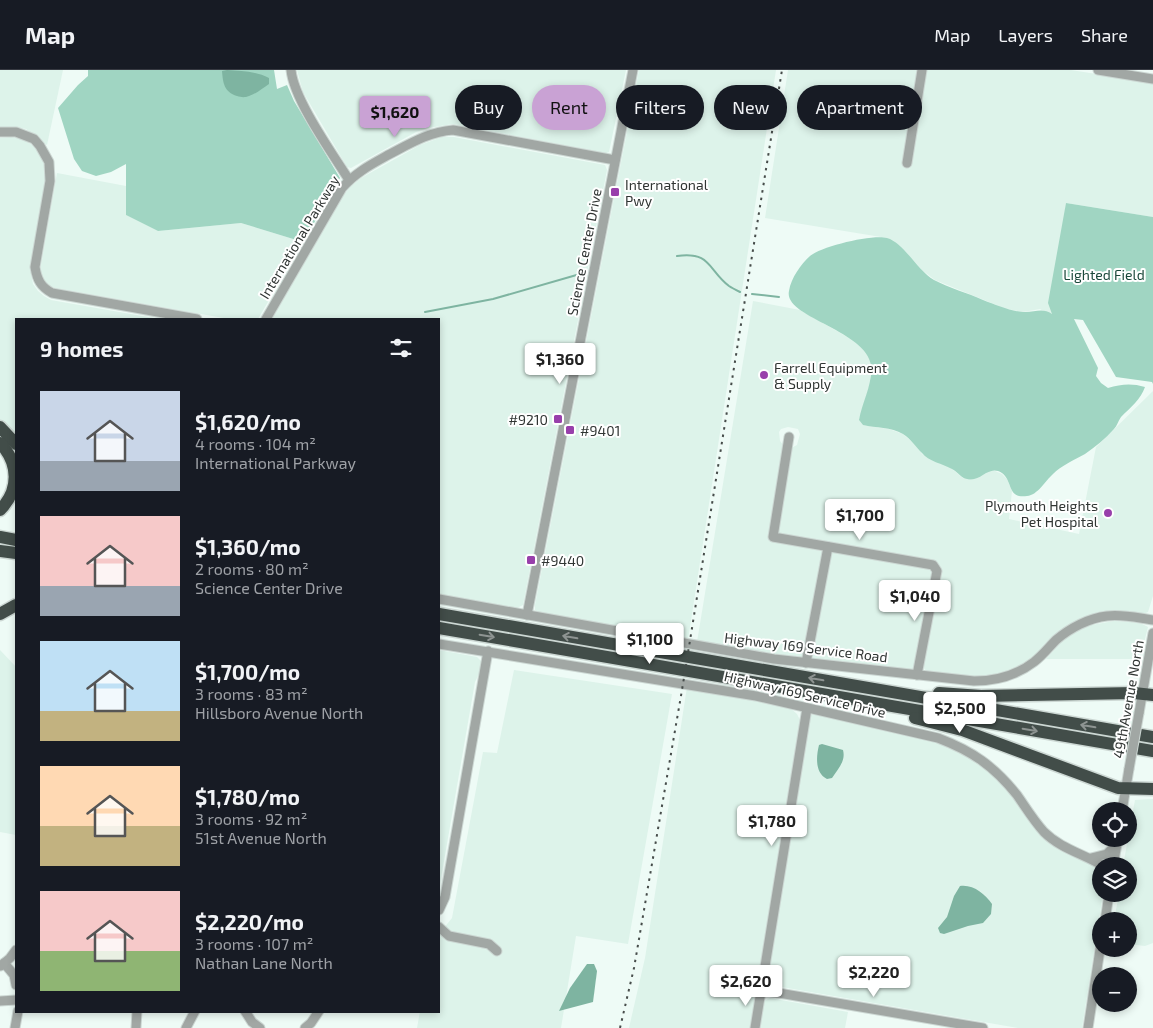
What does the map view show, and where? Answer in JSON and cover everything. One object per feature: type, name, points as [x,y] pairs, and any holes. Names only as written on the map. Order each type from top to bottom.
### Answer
[{"type":"highway","points":[[0,427],[15,443]]},
{"type":"highway","points":[[0,443],[12,460],[15,479],[9,499],[0,510]]},
{"type":"highway","points":[[0,537],[15,540]]},
{"type":"highway","points":[[0,550],[15,553]]},
{"type":"highway","points":[[0,614],[15,606]]},
{"type":"highway","points":[[440,614],[1153,737]]},
{"type":"highway","points":[[440,628],[1153,751]]},
{"type":"highway","points":[[864,688],[981,696],[1148,694]]},
{"type":"highway","points":[[844,698],[866,706],[962,730],[1118,788],[1153,789]]},
{"type":"street","points":[[291,70],[292,80],[299,97],[349,180]]},
{"type":"street","name":"Science Center Drive","points":[[527,615],[633,70]]},
{"type":"street","points":[[907,163],[922,70]]},
{"type":"street","points":[[1101,70],[1153,78]]},
{"type":"street","name":"International Parkway","points":[[267,318],[335,198],[349,180],[369,165],[419,139],[447,131],[465,132],[615,160]]},
{"type":"street","points":[[0,132],[16,132],[29,136],[40,146],[50,162],[50,181],[35,267],[36,277],[45,289],[52,293],[191,318]]},
{"type":"street","points":[[789,436],[774,537],[936,567],[937,571],[917,675]]},
{"type":"street","points":[[806,663],[828,547]]},
{"type":"street","name":"Highway 169 Service Road","points":[[440,599],[743,654],[974,682],[998,680],[1026,667],[1040,657],[1062,635],[1084,623],[1101,617],[1115,615],[1153,620]]},
{"type":"street","name":"49th Avenue North","points":[[1124,802],[1139,713],[1148,694],[1153,633]]},
{"type":"street","name":"Highway 169 Service Drive","points":[[440,644],[704,686],[756,696],[938,738],[957,745],[977,756],[998,773],[1045,832],[1067,848],[1091,858]]},
{"type":"street","points":[[440,908],[445,897],[488,651]]},
{"type":"street","points":[[755,1028],[807,708]]},
{"type":"street","points":[[1091,858],[1107,854],[1113,847]]},
{"type":"street","points":[[440,928],[449,936],[489,944],[497,951]]},
{"type":"street","points":[[15,951],[2,965],[14,975],[15,980]]},
{"type":"street","points":[[1088,1028],[1099,957]]},
{"type":"street","points":[[761,990],[983,1028]]},
{"type":"street","points":[[0,1001],[15,1000]]},
{"type":"street","points":[[15,1028],[18,1013]]},
{"type":"street","points":[[136,1028],[137,1013]]},
{"type":"street","points":[[186,1028],[194,1013]]},
{"type":"street","points":[[245,1013],[252,1022],[260,1028]]},
{"type":"street","points":[[306,1028],[312,1023],[318,1013]]},
{"type":"shaded area","points":[[0,70],[63,70],[47,145],[26,129],[0,127]]},
{"type":"shaded area","points":[[297,70],[626,70],[623,85],[616,85],[616,118],[609,152],[606,153],[485,130],[522,130],[522,85],[455,85],[455,124],[428,128],[416,132],[351,168],[347,167],[303,92]]},
{"type":"shaded area","points":[[639,70],[776,70],[774,85],[714,85],[714,130],[767,130],[688,640],[540,613],[535,610],[627,130],[704,130],[704,85],[636,85]]},
{"type":"shaded area","points":[[788,70],[1071,70],[1153,83],[1153,217],[1066,203],[1052,315],[1040,309],[1023,312],[1006,309],[935,280],[923,271],[900,246],[887,238],[765,218],[779,130],[787,130],[786,85]]},
{"type":"shaded area","points":[[222,71],[259,74],[269,78],[269,84],[252,95],[237,96],[229,92],[225,86]]},
{"type":"shaded area","points":[[442,137],[454,137],[605,165],[607,170],[523,605],[515,609],[440,595],[440,318],[273,318],[350,187],[361,178],[420,145]]},
{"type":"shaded area","points":[[0,138],[22,139],[32,145],[42,156],[46,175],[30,268],[33,284],[38,291],[51,300],[153,318],[15,318],[15,437],[0,421]]},
{"type":"shaded area","points":[[57,173],[126,186],[126,215],[158,231],[241,223],[303,242],[259,318],[223,318],[50,287],[45,282],[40,271]]},
{"type":"shaded area","points":[[753,301],[800,310],[858,343],[867,352],[871,365],[870,384],[859,420],[863,425],[889,429],[903,434],[919,448],[922,454],[951,468],[963,478],[970,480],[989,471],[1002,474],[1007,479],[1012,491],[1009,519],[1079,534],[1096,447],[1153,391],[1153,596],[1148,612],[1143,614],[1102,613],[1018,668],[999,675],[977,678],[927,672],[923,667],[940,566],[936,563],[777,533],[791,448],[797,445],[800,434],[798,429],[788,427],[781,429],[779,432],[780,441],[784,446],[771,538],[824,552],[803,658],[697,642]]},
{"type":"shaded area","points":[[833,552],[931,569],[933,572],[914,669],[911,671],[815,660],[813,658],[831,554]]},
{"type":"shaded area","points":[[1114,621],[1132,622],[1148,627],[1140,659],[1046,659],[1062,641],[1078,631],[1091,625]]},
{"type":"shaded area","points":[[0,650],[15,666],[15,835],[0,832]]},
{"type":"shaded area","points":[[440,650],[477,657],[484,664],[475,682],[440,884]]},
{"type":"shaded area","points":[[514,670],[672,694],[628,944],[576,936],[561,1028],[417,1028],[420,1013],[440,1013],[440,933],[452,918],[483,752],[497,753]]},
{"type":"shaded area","points":[[687,687],[789,707],[797,714],[800,720],[750,1028],[629,1028],[645,958]]},
{"type":"shaded area","points":[[815,713],[937,742],[960,751],[979,761],[1004,783],[1029,819],[1092,861],[1092,902],[1102,902],[1100,912],[1092,912],[1093,957],[1082,1028],[1018,1028],[770,985],[767,981],[810,716]]},
{"type":"shaded area","points":[[822,744],[843,750],[842,761],[832,778],[827,779],[818,769],[818,750],[819,745]]},
{"type":"shaded area","points":[[1153,799],[1153,943],[1145,946],[1137,945],[1137,912],[1116,912],[1118,902],[1137,902],[1137,857],[1125,857],[1126,847],[1137,847],[1137,802],[1135,802],[1135,800]]},
{"type":"shaded area","points":[[960,886],[974,888],[982,893],[992,904],[991,914],[983,923],[944,934],[940,933],[938,928],[947,917],[954,896]]},
{"type":"shaded area","points":[[587,964],[594,964],[597,971],[593,1002],[559,1011],[570,988]]},
{"type":"shaded area","points":[[770,998],[848,1012],[845,1028],[760,1028],[764,1001]]},
{"type":"green space","points":[[88,70],[274,70],[277,89],[287,85],[294,101],[340,178],[303,242],[241,223],[158,231],[126,215],[126,164],[111,172],[96,176],[82,171],[74,159],[58,108],[88,76]]},
{"type":"green space","name":"Lighted Field","points":[[1066,203],[1153,217],[1153,384],[1152,382],[1116,377],[1083,320],[1074,319],[1098,368],[1096,376],[1101,383],[1108,388],[1126,384],[1145,387],[1114,429],[1085,454],[1056,471],[1035,493],[1021,496],[1013,492],[1002,473],[993,471],[972,480],[965,478],[952,469],[925,456],[903,434],[888,429],[863,425],[859,420],[871,372],[871,365],[866,353],[855,342],[799,309],[791,300],[789,291],[792,281],[807,259],[816,252],[836,245],[860,239],[887,238],[899,245],[928,276],[940,283],[1008,309],[1023,312],[1045,311],[1052,314],[1048,303]]},
{"type":"waterway","points":[[677,256],[697,256],[703,259],[722,280],[740,292]]},
{"type":"waterway","points":[[425,312],[493,299],[580,274]]},
{"type":"waterway","points":[[752,294],[779,297]]},
{"type":"railway","points":[[620,1028],[634,968],[682,690],[782,70]]},
{"type":"place","name":"International Pwy","points":[[615,192]]},
{"type":"place","name":"Farrell Equipment & Supply","points":[[764,375]]},
{"type":"place","name":"#9210","points":[[558,419]]},
{"type":"place","name":"#9401","points":[[570,430]]},
{"type":"place","name":"Plymouth Heights Pet Hospital","points":[[1108,513]]},
{"type":"place","name":"#9440","points":[[531,560]]}]
